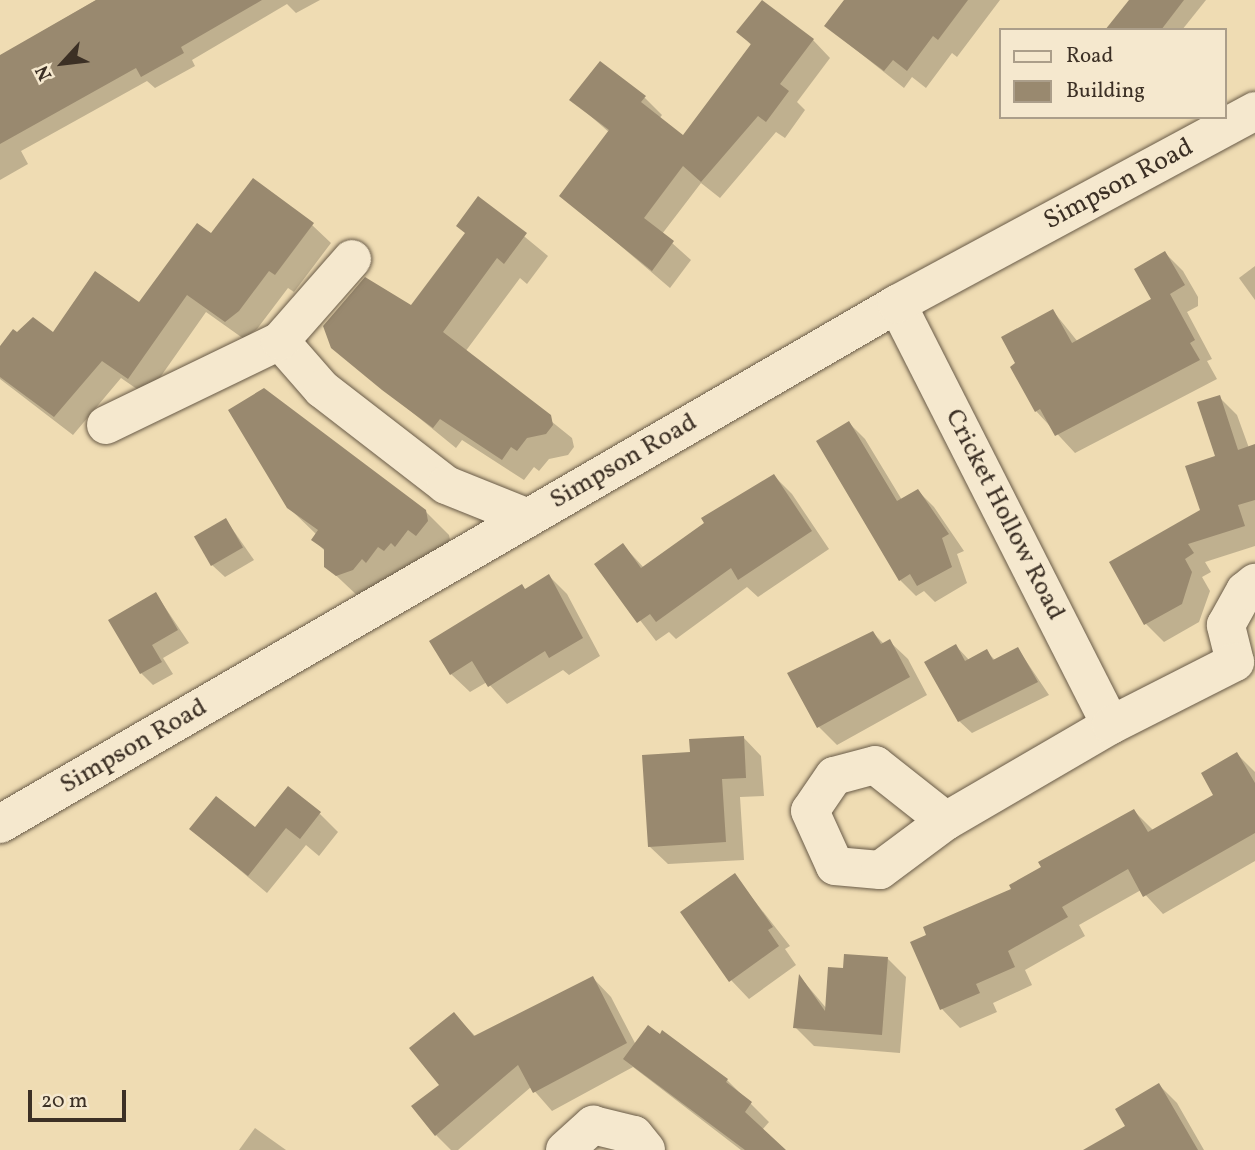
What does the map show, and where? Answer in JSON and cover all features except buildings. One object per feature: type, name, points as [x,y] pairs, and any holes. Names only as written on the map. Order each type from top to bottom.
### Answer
[{"type":"street","name":"Simpson Road","points":[[0,824],[897,304],[1255,111]]},
{"type":"street","points":[[106,425],[280,341],[352,259]]},
{"type":"street","name":"Cricket Hollow Road","points":[[897,304],[1111,725]]},
{"type":"street","points":[[280,341],[322,389],[446,485],[527,518]]},
{"type":"street","points":[[946,821],[1111,725],[1245,667],[1226,625],[1245,592],[1255,583]]},
{"type":"street","points":[[565,1150],[593,1125],[634,1135],[646,1150]]}]
